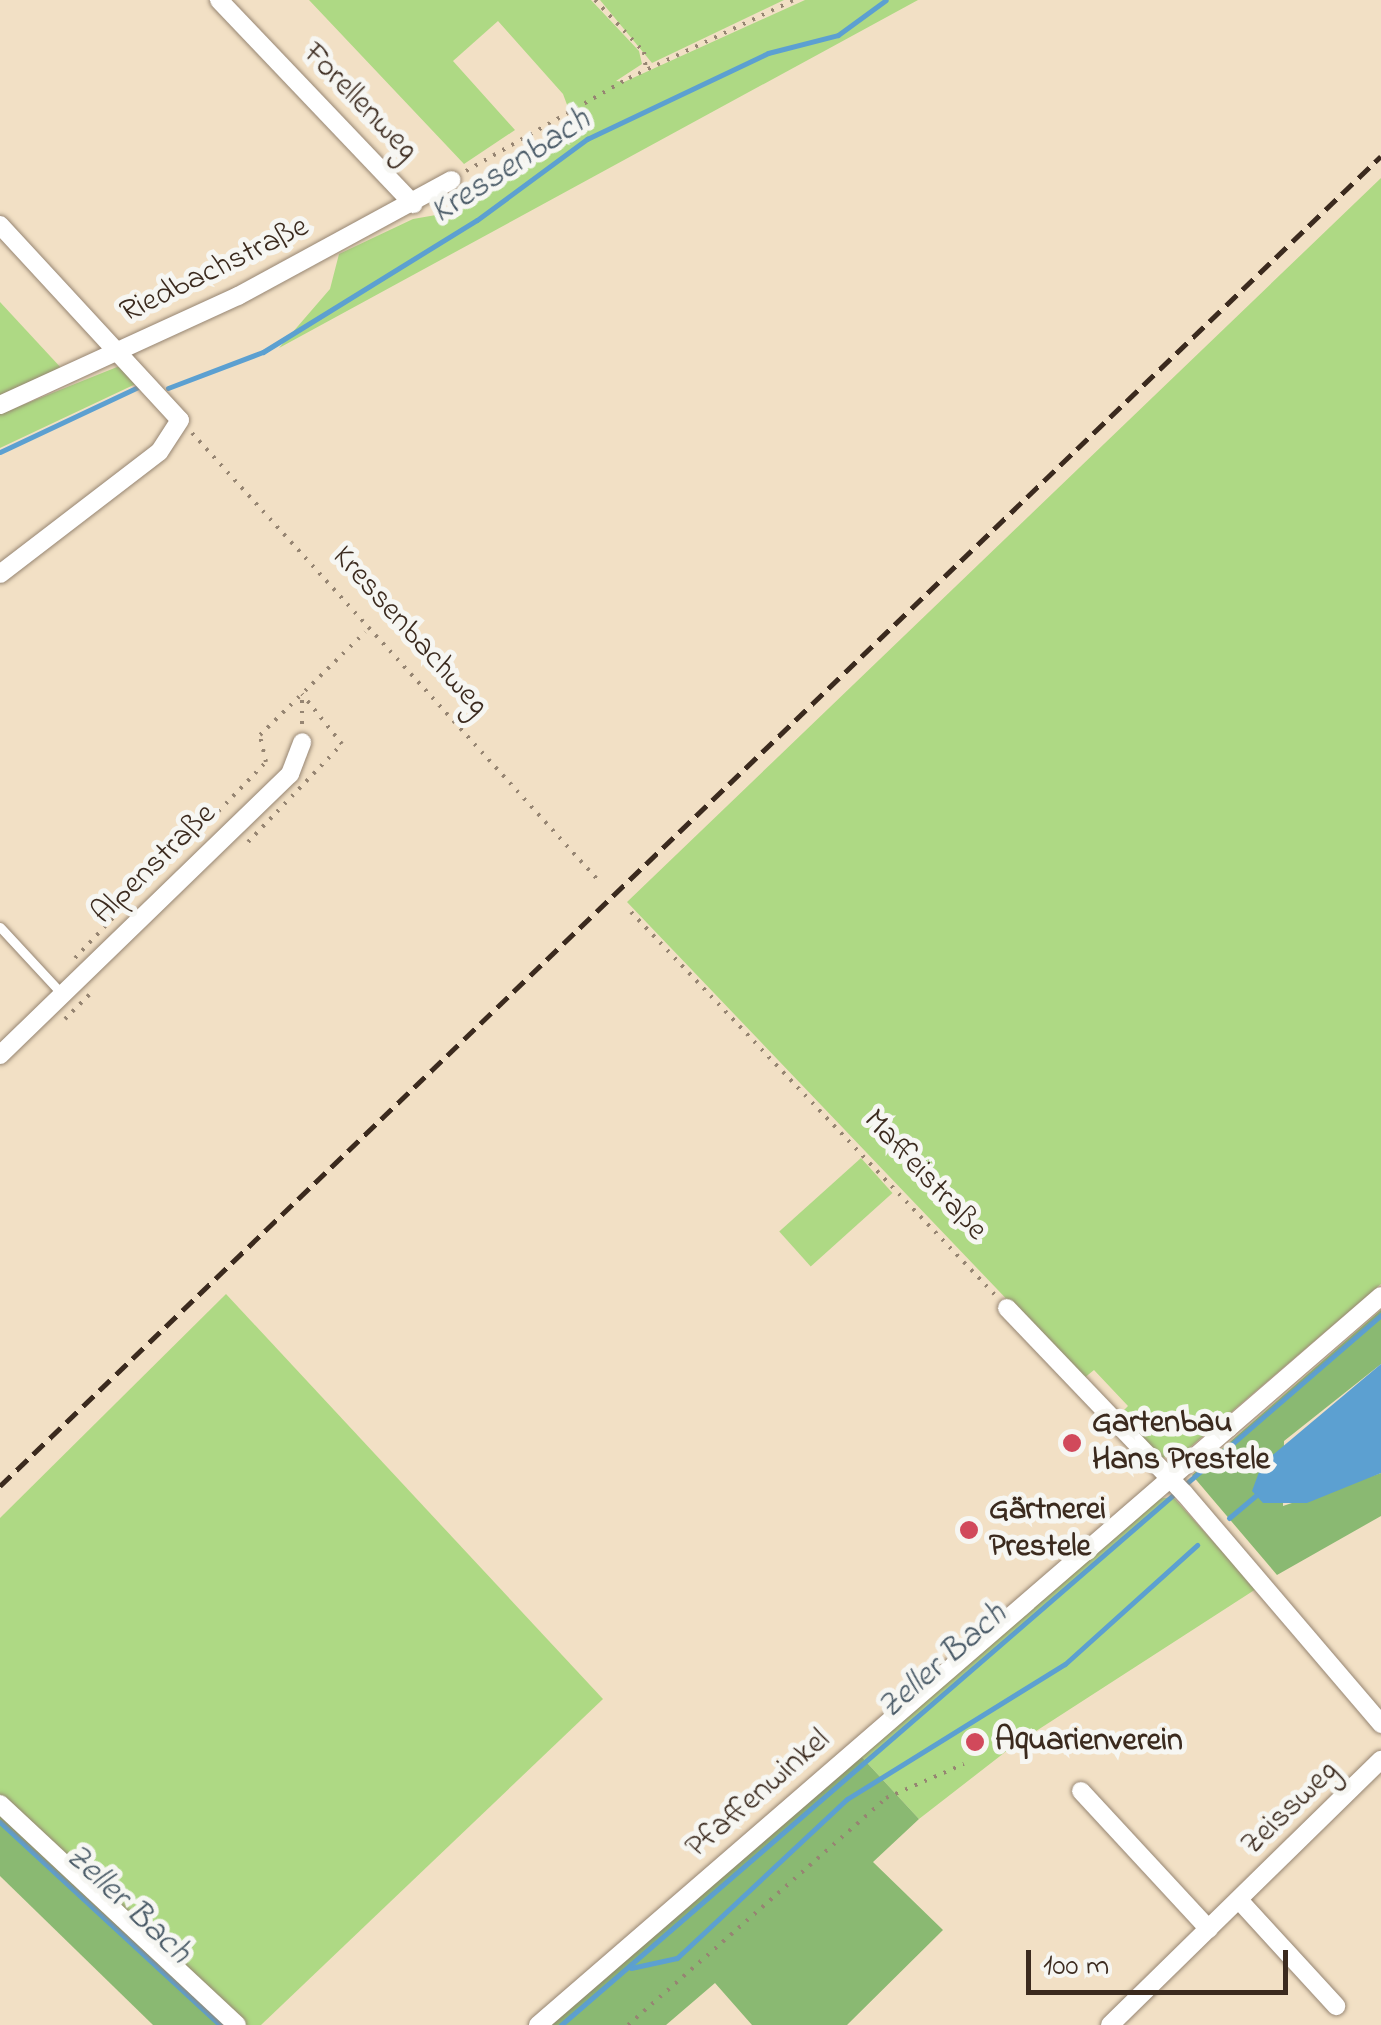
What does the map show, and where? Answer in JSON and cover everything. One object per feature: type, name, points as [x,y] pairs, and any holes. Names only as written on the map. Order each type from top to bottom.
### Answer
[{"type":"street","name":"Forellenweg","points":[[219,0],[413,204]]},
{"type":"street","name":"Riedbachstraße","points":[[0,405],[120,351],[413,204],[452,180]]},
{"type":"street","points":[[0,225],[180,420],[158,452],[0,574]]},
{"type":"street","name":"Alpenstraße","points":[[0,1055],[59,991],[290,774],[302,742]]},
{"type":"street","name":"Pfaffenwinkel","points":[[538,2025],[1174,1485],[1381,1296]]},
{"type":"street","points":[[1007,1308],[1174,1485],[1381,1724]]},
{"type":"street","name":"Zeissweg","points":[[1110,2025],[1381,1760]]},
{"type":"street","points":[[1081,1791],[1210,1928]]},
{"type":"street","points":[[0,1804],[237,2025]]},
{"type":"street","name":"Zeissweg","points":[[1239,1900],[1336,2006]]},
{"type":"lane","points":[[0,928],[59,991]]},
{"type":"path","points":[[595,0],[644,52],[646,70]]},
{"type":"path","points":[[452,180],[646,70],[794,0]]},
{"type":"path","name":"Kressenbachweg","points":[[180,420],[365,632],[599,881]]},
{"type":"path","name":"Alpenstraße","points":[[59,991],[151,861],[182,849],[266,762],[260,735],[365,632]]},
{"type":"path","points":[[302,694],[302,742]]},
{"type":"path","name":"Maffeistraße","points":[[631,912],[1007,1308]]},
{"type":"path","points":[[628,2025],[886,1798],[964,1764]]},
{"type":"green space","points":[[309,0],[591,0],[639,51],[642,64],[616,81],[624,82],[805,0],[918,0],[279,348],[330,289],[339,254],[413,219],[459,211],[575,126],[563,94],[498,21],[453,61],[515,130],[464,164]]},
{"type":"green space","points":[[600,0],[784,0],[652,63]]},
{"type":"green space","points":[[1381,178],[1381,1284],[1181,1455],[1159,1458],[1118,1416],[1128,1406],[1094,1370],[1083,1379],[627,902]]},
{"type":"green space","points":[[0,302],[63,370],[0,397]]},
{"type":"green space","points":[[122,365],[142,381],[0,448],[0,414]]},
{"type":"green space","points":[[861,1158],[892,1193],[811,1267],[779,1232]]},
{"type":"green space","points":[[226,1294],[603,1699],[261,2025],[243,2025],[0,1799],[0,1518]]},
{"type":"green space","points":[[1381,1310],[1381,1364],[1284,1441],[1283,1506],[1381,1473],[1381,1516],[1277,1575],[1192,1475]]},
{"type":"green space","points":[[1173,1497],[1256,1589],[1013,1746],[919,1819],[858,1753],[1157,1499]]},
{"type":"green space","points":[[858,1753],[919,1819],[873,1862],[943,1930],[847,2025],[752,2025],[715,1983],[666,2025],[545,2025]]},
{"type":"green space","points":[[0,1810],[227,2025],[153,2025],[0,1876]]},
{"type":"water","points":[[1381,1364],[1381,1473],[1307,1503],[1263,1503],[1252,1491],[1262,1464]]},
{"type":"waterway","name":"Kressenbach","points":[[168,388],[263,352],[477,220],[587,139],[768,53],[838,35],[886,0]]},
{"type":"waterway","name":"Kressenbach","points":[[0,452],[140,386]]},
{"type":"waterway","name":"Zeller Bach","points":[[561,2025],[1381,1315]]},
{"type":"waterway","name":"Zeller Bach","points":[[1229,1518],[1256,1495]]},
{"type":"waterway","name":"Zeller Bach","points":[[631,1968],[677,1958],[847,1799],[1065,1664],[1197,1545]]},
{"type":"waterway","name":"Zeller Bach","points":[[0,1822],[220,2025]]},
{"type":"railway","points":[[0,1486],[1381,156]]},
{"type":"place","name":"Gartenbau Hans Prestele","points":[[1072,1443]]},
{"type":"place","name":"Gärtnerei Prestele","points":[[969,1530]]},
{"type":"place","name":"Aquarienverein","points":[[975,1742]]}]
